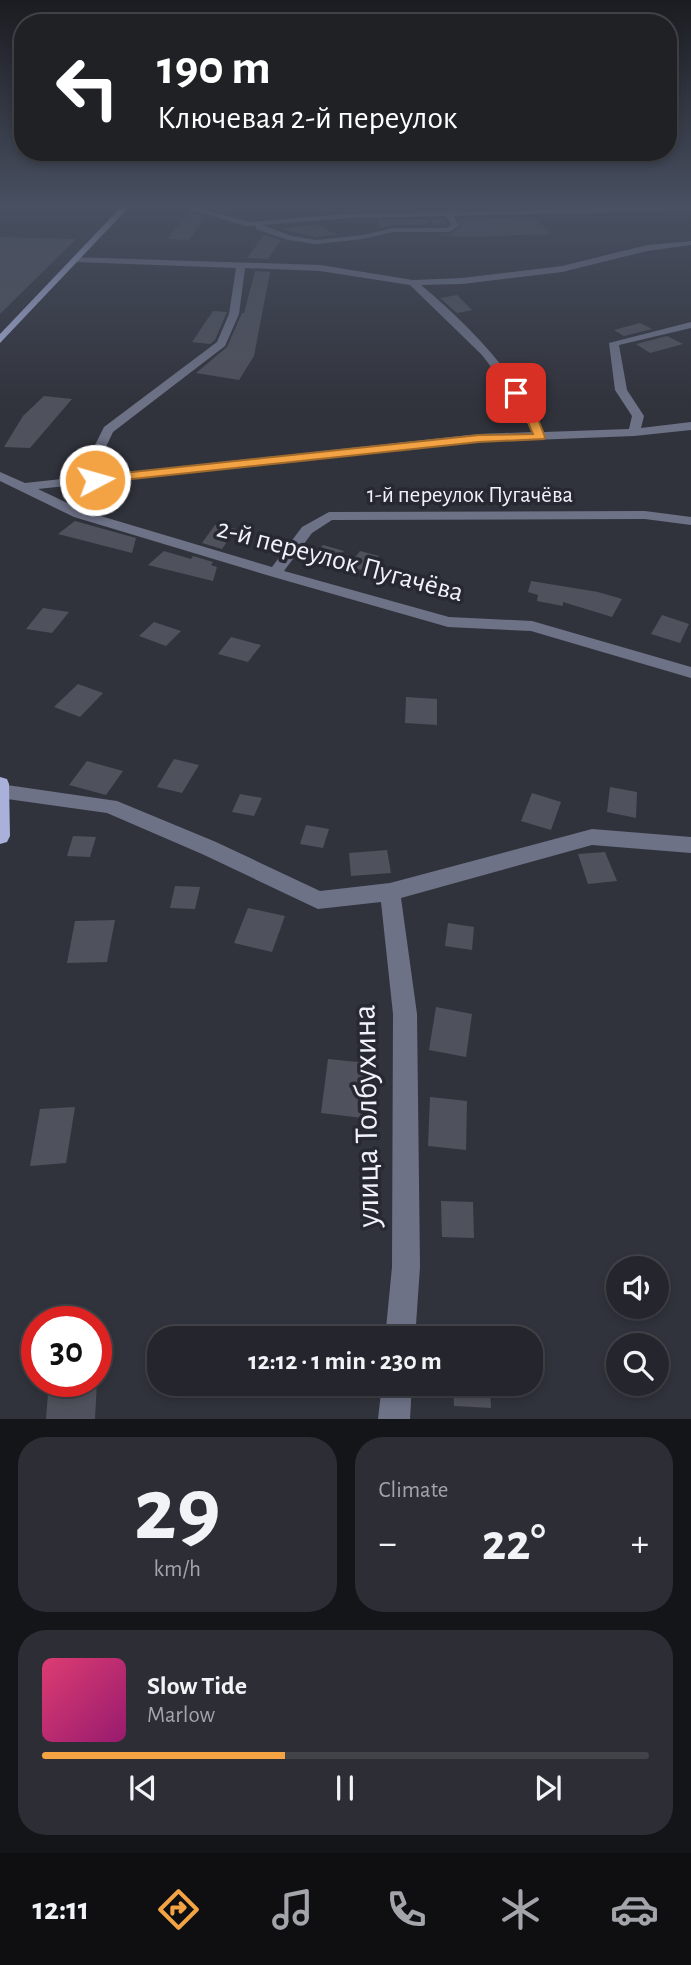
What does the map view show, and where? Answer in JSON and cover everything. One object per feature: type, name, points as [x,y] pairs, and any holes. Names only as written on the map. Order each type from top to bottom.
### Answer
[{"type":"main road","points":[[0,340],[63,272]]},
{"type":"main road","points":[[0,836],[1,787]]},
{"type":"street","points":[[95,480],[99,449],[108,430],[221,344],[234,314],[240,272]]},
{"type":"street","points":[[346,272],[413,283],[542,272]]},
{"type":"street","points":[[413,283],[447,310],[479,344],[527,407],[540,437]]},
{"type":"street","points":[[634,432],[638,416],[621,390],[614,343],[691,325]]},
{"type":"street","points":[[23,487],[479,438],[634,432],[691,426]]},
{"type":"street","name":"2-й переулок Пугачёва","points":[[0,476],[79,514],[275,573],[448,622],[532,626],[691,673]]},
{"type":"street","name":"1-й переулок Пугачёва","points":[[275,573],[307,530],[329,516],[645,515],[691,521]]},
{"type":"street","points":[[1,787],[110,806],[209,848],[318,900],[390,892],[592,837],[691,845]]},
{"type":"street","name":"улица Толбухина","points":[[390,892],[405,1014],[406,1267],[401,1326]]},
{"type":"street","points":[[394,1419],[396,1396]]},
{"type":"building","points":[[0,272],[42,272],[0,314]]},
{"type":"building","points":[[255,272],[270,272],[254,356],[239,380],[196,373],[227,347],[244,313]]},
{"type":"building","points":[[457,295],[472,310],[457,313],[440,298]]},
{"type":"building","points":[[213,311],[227,312],[215,340],[210,344],[192,342]]},
{"type":"building","points":[[640,323],[652,329],[624,336],[614,330]]},
{"type":"building","points":[[667,336],[683,344],[650,353],[636,344]]},
{"type":"building","points":[[44,396],[72,399],[30,448],[4,447],[23,416]]},
{"type":"building","points":[[75,521],[136,538],[132,553],[58,534]]},
{"type":"building","points":[[215,525],[236,529],[222,549],[202,543]]},
{"type":"building","points":[[323,545],[344,551],[330,565],[309,559]]},
{"type":"building","points":[[164,551],[213,562],[211,565],[217,567],[213,581],[148,565]]},
{"type":"building","points":[[360,551],[379,556],[367,571],[348,567]]},
{"type":"building","points":[[531,581],[598,592],[622,599],[612,617],[563,602],[563,606],[537,601],[538,595],[528,592]]},
{"type":"building","points":[[43,608],[69,612],[52,633],[26,629]]},
{"type":"building","points":[[662,615],[689,624],[680,643],[651,634]]},
{"type":"building","points":[[154,622],[181,631],[166,646],[139,636]]},
{"type":"building","points":[[231,637],[261,645],[248,662],[218,654]]},
{"type":"building","points":[[78,684],[103,693],[80,717],[54,707]]},
{"type":"building","points":[[406,697],[437,699],[437,725],[405,723]]},
{"type":"building","points":[[174,759],[199,765],[182,793],[157,787]]},
{"type":"building","points":[[87,761],[123,771],[106,795],[69,785]]},
{"type":"building","points":[[610,787],[637,792],[636,818],[607,812]]},
{"type":"building","points":[[532,793],[561,802],[551,830],[521,821]]},
{"type":"building","points":[[240,794],[262,798],[254,816],[232,812]]},
{"type":"building","points":[[306,825],[329,829],[323,848],[300,844]]},
{"type":"building","points":[[73,836],[96,837],[90,857],[67,856]]},
{"type":"building","points":[[387,850],[391,873],[351,876],[349,853]]},
{"type":"building","points":[[605,852],[617,881],[588,884],[578,854]]},
{"type":"building","points":[[175,886],[200,887],[195,909],[170,908]]},
{"type":"building","points":[[248,908],[285,916],[272,952],[234,943]]},
{"type":"building","points":[[115,920],[107,962],[67,963],[75,921]]},
{"type":"building","points":[[448,923],[474,927],[472,950],[445,946]]},
{"type":"building","points":[[436,1007],[472,1014],[466,1057],[429,1050]]},
{"type":"building","points":[[328,1059],[367,1063],[362,1118],[321,1113]]},
{"type":"building","points":[[430,1097],[467,1101],[466,1150],[428,1146]]},
{"type":"building","points":[[75,1107],[66,1163],[30,1166],[40,1109]]},
{"type":"building","points":[[441,1201],[473,1202],[474,1238],[442,1237]]},
{"type":"building","points":[[454,1396],[490,1396],[491,1408],[454,1406]]},
{"type":"building","points":[[48,1397],[96,1397],[95,1419],[46,1419]]},
{"type":"route","points":[[95,480],[479,438],[540,437],[527,407],[516,393]]}]
